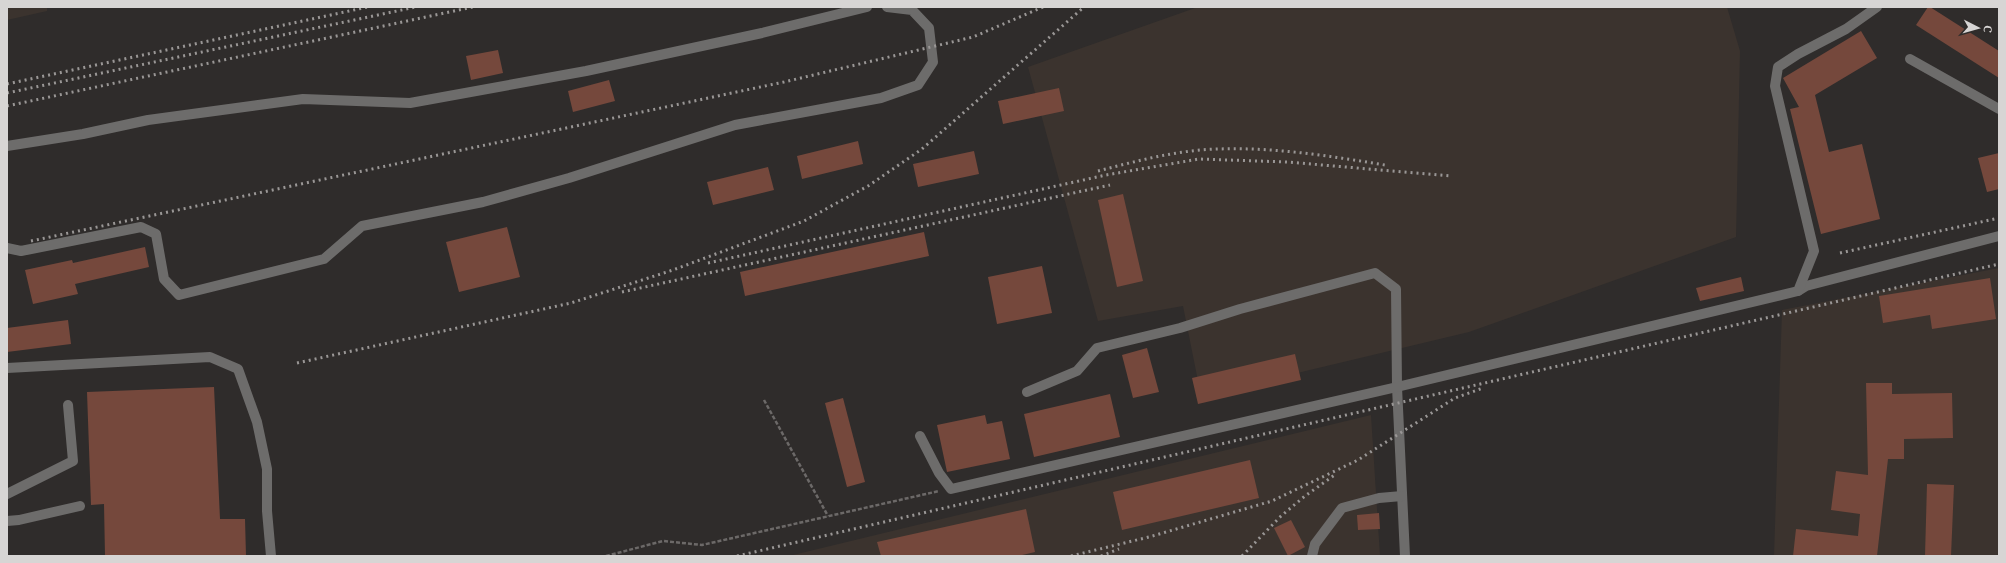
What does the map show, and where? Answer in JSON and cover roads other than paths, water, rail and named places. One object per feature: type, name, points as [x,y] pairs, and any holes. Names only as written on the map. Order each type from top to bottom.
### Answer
[{"type":"street","points":[[7,146],[83,134],[148,120],[303,99],[410,103],[586,71],[762,33],[867,7]]},
{"type":"street","points":[[7,248],[21,252],[141,227],[156,234],[164,279],[179,295],[324,258],[362,226],[483,202],[569,178],[735,126],[881,98],[918,85],[933,62],[929,28],[912,10],[887,7]]},
{"type":"street","points":[[1798,291],[1814,251],[1775,86],[1778,67],[1798,54],[1846,29],[1877,7]]},
{"type":"street","points":[[1910,59],[1999,109]]},
{"type":"street","points":[[920,436],[939,473],[951,488],[1397,387],[1798,291],[1806,286],[1999,236]]},
{"type":"street","points":[[1027,392],[1077,371],[1097,348],[1180,328],[1240,309],[1375,273],[1396,290],[1397,387],[1405,556]]},
{"type":"street","points":[[7,368],[210,358],[238,369],[257,422],[267,469],[266,511],[271,556]]},
{"type":"street","points":[[7,494],[73,461],[68,405]]},
{"type":"street","points":[[1312,556],[1315,544],[1342,508],[1378,498],[1402,496]]},
{"type":"street","points":[[7,521],[19,520],[80,506]]},
{"type":"railway","points":[[7,84],[368,7]]},
{"type":"railway","points":[[7,93],[416,7]]},
{"type":"railway","points":[[7,106],[473,7]]},
{"type":"railway","points":[[31,241],[784,82],[973,37],[1043,7]]},
{"type":"railway","points":[[297,363],[571,303],[673,270],[804,221],[868,186],[922,149],[1084,7]]},
{"type":"railway","points":[[1098,171],[1187,151],[1218,149],[1260,149],[1323,155],[1385,165]]},
{"type":"railway","points":[[708,263],[1106,175],[1199,159],[1287,162],[1451,176]]},
{"type":"railway","points":[[622,292],[1110,185]]},
{"type":"railway","points":[[1840,253],[1999,218]]},
{"type":"railway","points":[[737,556],[1999,264]]},
{"type":"railway","points":[[1071,556],[1149,537],[1272,501],[1358,460],[1455,398],[1483,388]]},
{"type":"railway","points":[[1242,556],[1281,516],[1305,496],[1336,474]]},
{"type":"railway","points":[[1101,556],[1119,549]]}]
